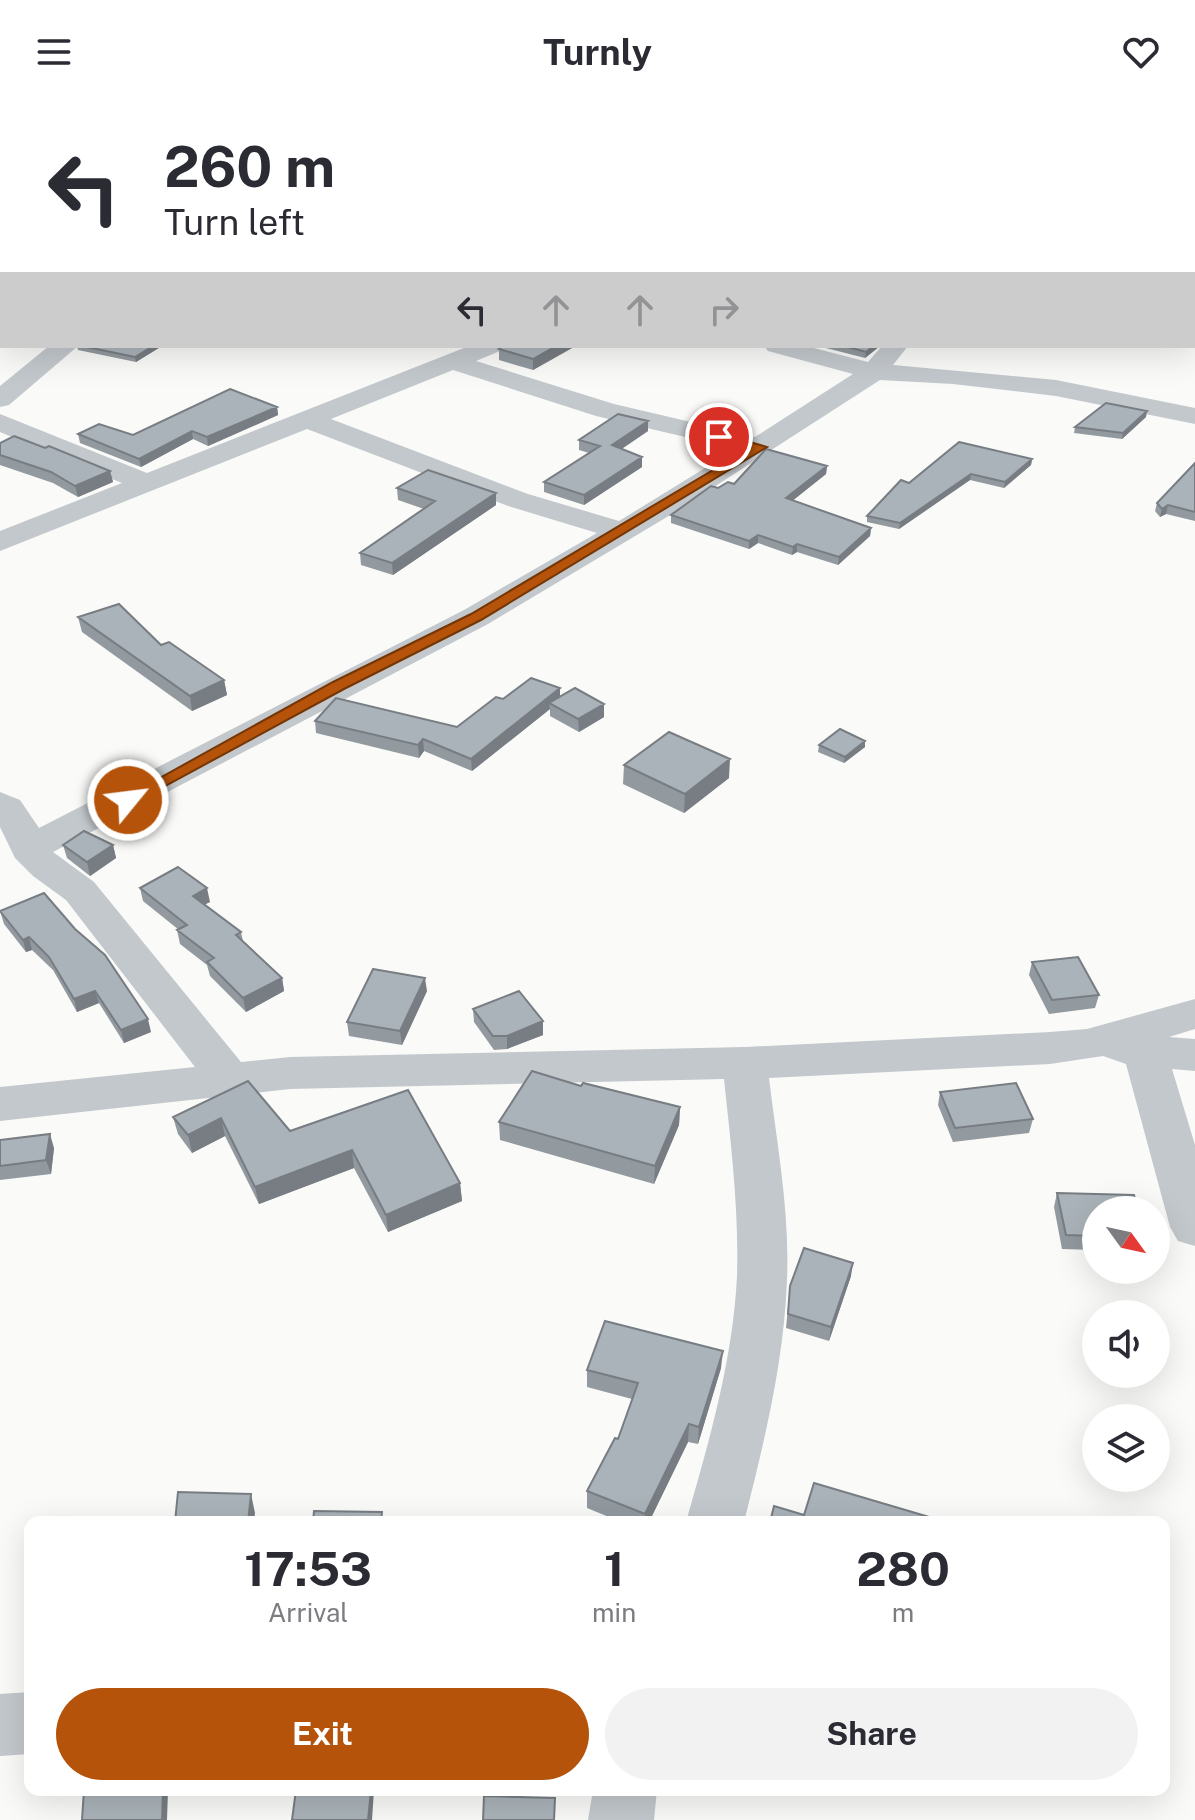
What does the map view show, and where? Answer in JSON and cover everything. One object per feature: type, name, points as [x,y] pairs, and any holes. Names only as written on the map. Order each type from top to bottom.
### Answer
[{"type":"street","points":[[0,399],[63,348]]},
{"type":"street","points":[[0,542],[486,348]]},
{"type":"street","points":[[784,348],[874,372],[953,376],[1056,388],[1195,416]]},
{"type":"street","points":[[29,849],[476,617],[761,447],[874,372],[893,348]]},
{"type":"street","points":[[453,362],[606,410],[761,447]]},
{"type":"street","points":[[305,419],[518,500],[622,531]]},
{"type":"street","points":[[0,422],[146,483]]},
{"type":"street","points":[[0,803],[14,811],[29,849],[50,871],[80,891],[229,1079]]},
{"type":"street","points":[[1087,1045],[1195,1014]]},
{"type":"street","points":[[0,1104],[290,1073],[745,1063],[1087,1045],[1195,1055]]},
{"type":"street","points":[[1144,1050],[1195,1227]]},
{"type":"street","points":[[717,1516],[729,1470],[760,1306],[758,1196],[745,1063]]},
{"type":"street","points":[[0,1725],[24,1723]]},
{"type":"street","points":[[621,1820],[624,1796]]},
{"type":"building","points":[[92,348],[150,348],[135,357]]},
{"type":"building","points":[[501,348],[552,348],[533,359]]},
{"type":"building","points":[[230,389],[277,407],[207,437],[192,431],[139,459],[78,434],[99,424],[133,435]]},
{"type":"building","points":[[1106,403],[1147,411],[1123,433],[1075,427]]},
{"type":"building","points":[[618,414],[648,421],[612,445],[642,457],[584,495],[544,482],[600,446],[579,440]]},
{"type":"building","points":[[14,436],[45,448],[49,446],[110,471],[75,486],[51,472],[0,455],[0,443]]},
{"type":"building","points":[[959,442],[1032,459],[1005,482],[971,474],[900,523],[867,516],[901,480],[909,483]]},
{"type":"building","points":[[766,449],[827,466],[786,498],[871,528],[839,557],[797,544],[793,547],[758,535],[749,541],[671,515],[711,486],[718,488],[728,482],[734,484]]},
{"type":"building","points":[[1195,463],[1195,512],[1168,505],[1162,509],[1157,503]]},
{"type":"building","points":[[428,470],[496,493],[392,563],[360,553],[435,501],[397,488]]},
{"type":"building","points":[[119,604],[161,645],[169,642],[224,680],[190,696],[78,617]]},
{"type":"building","points":[[531,678],[560,688],[471,759],[423,739],[418,745],[315,721],[336,698],[457,727],[496,697],[503,699]]},
{"type":"building","points":[[575,688],[604,704],[578,719],[549,703]]},
{"type":"building","points":[[840,729],[865,741],[845,757],[819,745]]},
{"type":"building","points":[[669,732],[730,759],[685,794],[624,765]]},
{"type":"building","points":[[84,831],[113,845],[87,862],[63,845]]},
{"type":"building","points":[[178,867],[207,888],[193,896],[241,932],[236,935],[282,978],[243,998],[207,962],[214,958],[177,930],[187,925],[140,888]]},
{"type":"building","points":[[44,893],[75,929],[105,955],[148,1019],[121,1030],[95,991],[74,999],[49,957],[29,937],[23,940],[0,911]]},
{"type":"building","points":[[1078,957],[1099,995],[1052,1000],[1032,962]]},
{"type":"building","points":[[373,969],[425,978],[400,1031],[347,1022]]},
{"type":"building","points":[[519,991],[543,1021],[507,1036],[493,1036],[473,1009]]},
{"type":"building","points":[[532,1071],[581,1086],[583,1083],[680,1107],[655,1166],[499,1122]]},
{"type":"building","points":[[248,1081],[290,1131],[408,1090],[460,1183],[386,1215],[352,1150],[255,1187],[221,1118],[188,1135],[173,1117]]},
{"type":"building","points":[[1016,1083],[1033,1119],[955,1128],[940,1092]]},
{"type":"building","points":[[50,1134],[46,1160],[0,1166],[0,1140]]},
{"type":"building","points":[[1057,1193],[1134,1195],[1082,1196],[1082,1236],[1066,1235]]},
{"type":"building","points":[[804,1248],[853,1263],[831,1327],[788,1314],[790,1286]]},
{"type":"building","points":[[605,1321],[723,1351],[699,1427],[689,1424],[645,1514],[587,1491],[615,1438],[618,1439],[638,1383],[587,1370]]},
{"type":"building","points":[[814,1483],[926,1516],[772,1516],[774,1506],[804,1515]]},
{"type":"building","points":[[178,1492],[251,1494],[249,1516],[176,1516]]},
{"type":"building","points":[[314,1511],[382,1512],[382,1516],[314,1516]]},
{"type":"building","points":[[84,1796],[163,1796],[162,1820],[82,1820]]},
{"type":"building","points":[[295,1796],[370,1796],[368,1820],[292,1820]]},
{"type":"building","points":[[484,1796],[555,1798],[554,1820],[483,1820]]},
{"type":"route","points":[[128,800],[339,686],[476,617],[761,447],[719,437]]}]
